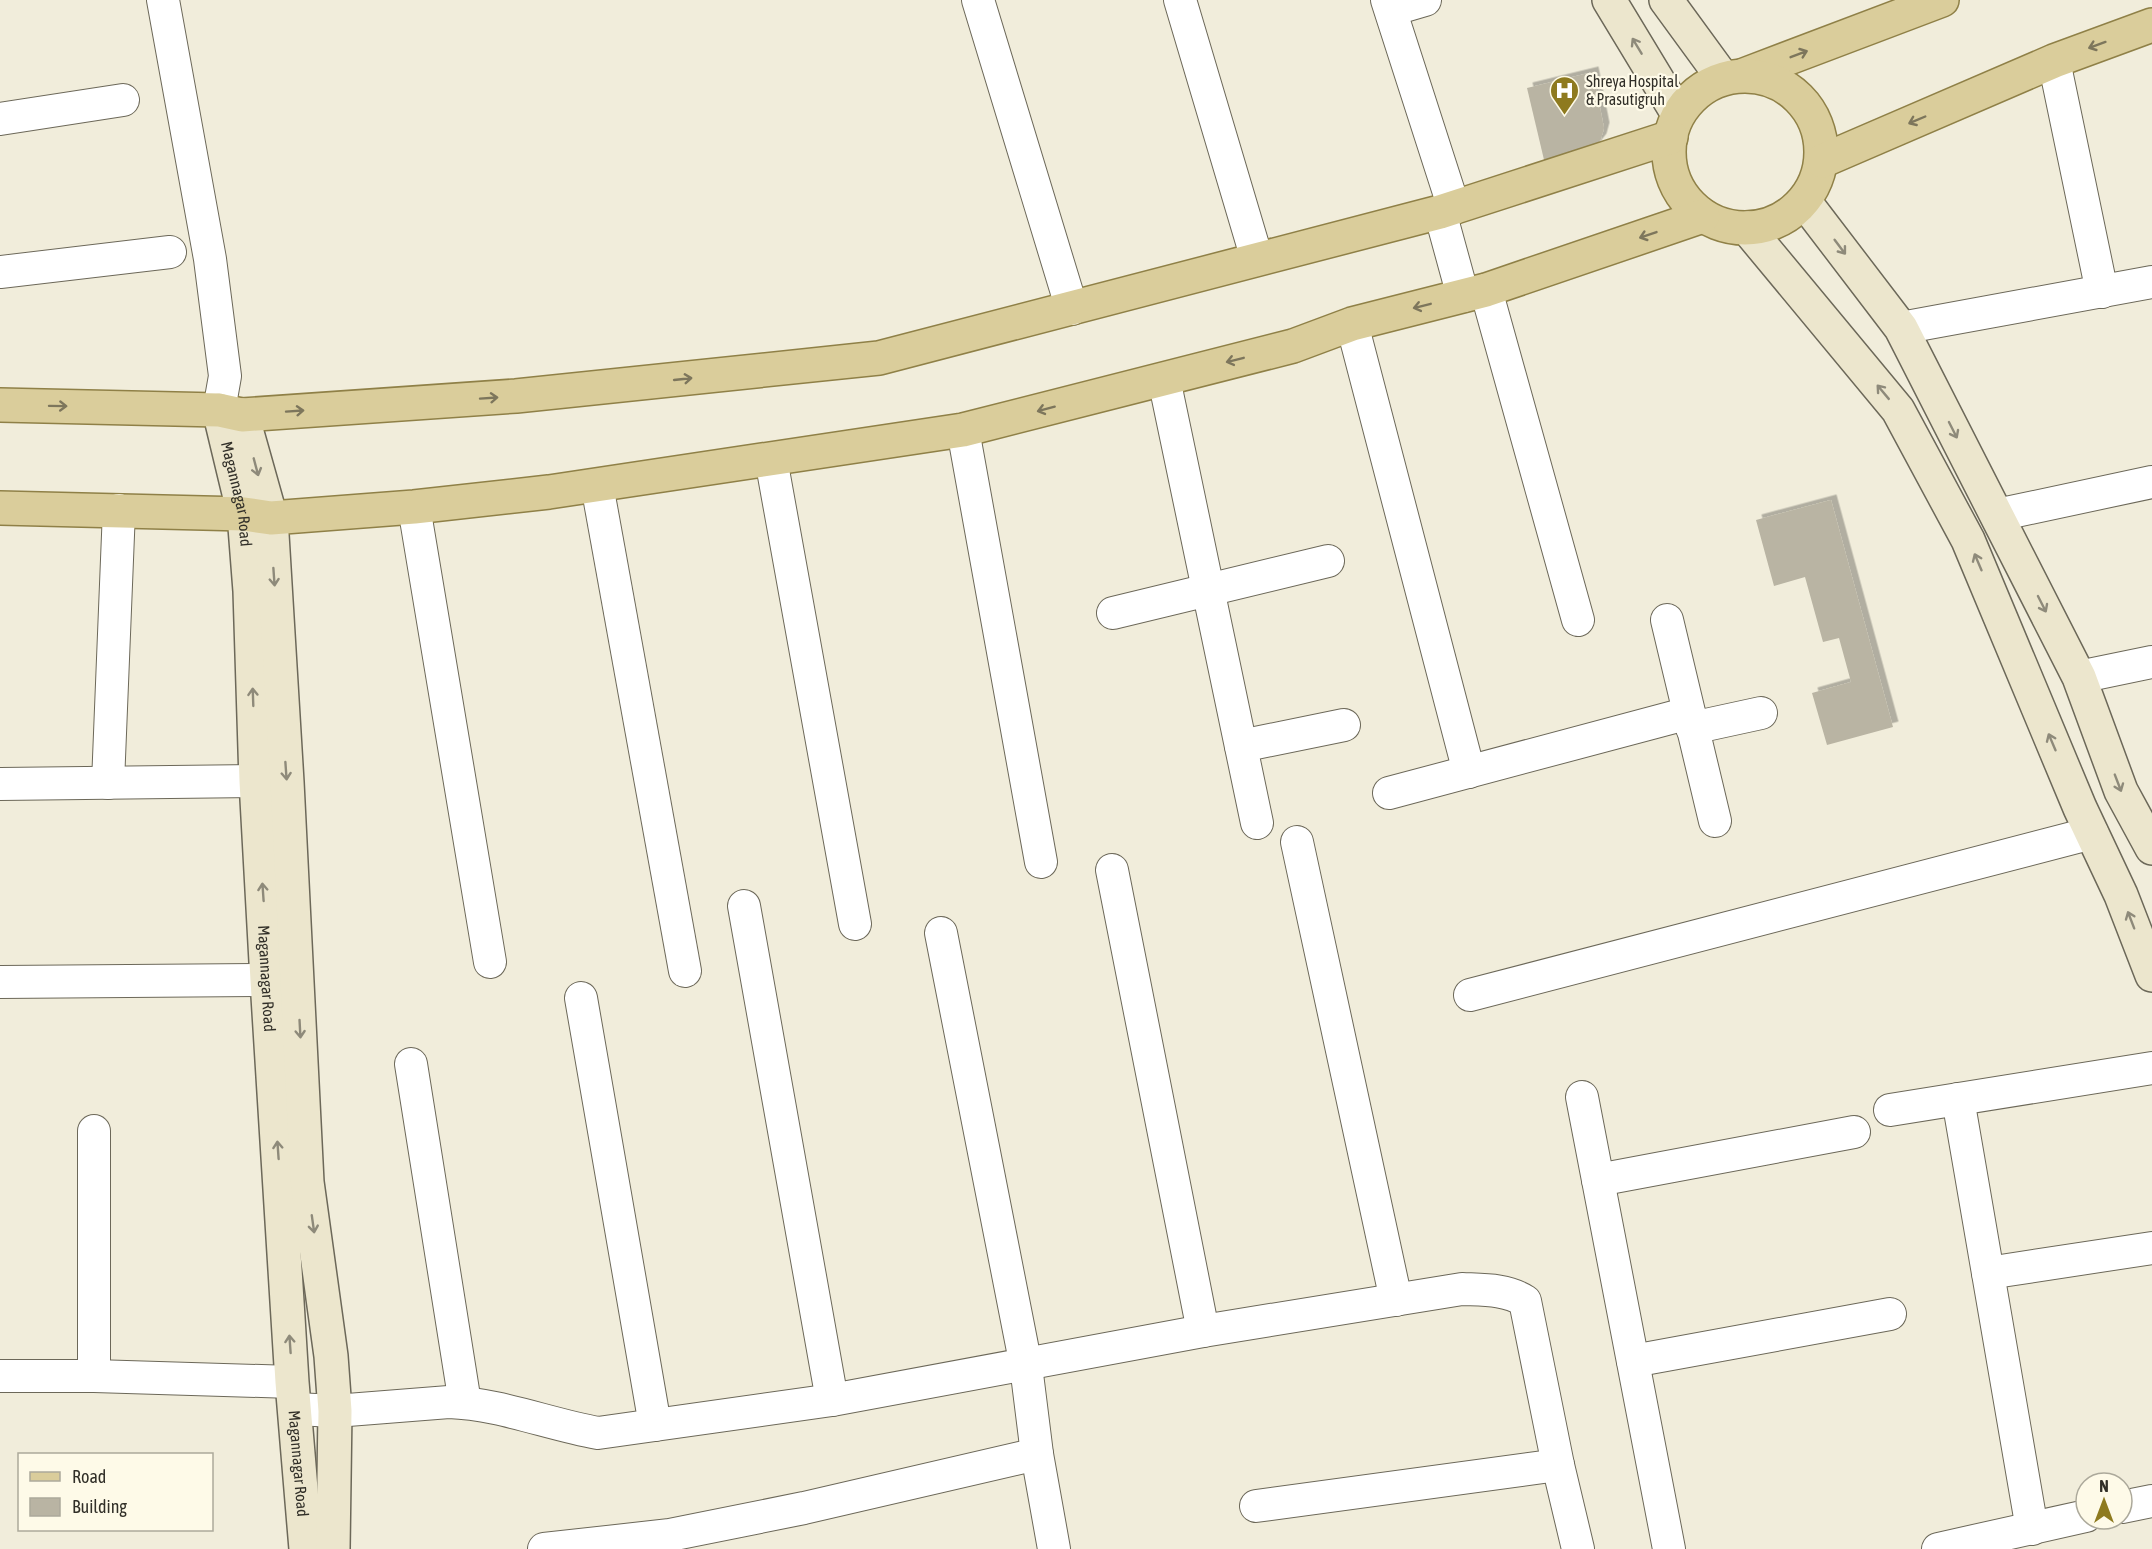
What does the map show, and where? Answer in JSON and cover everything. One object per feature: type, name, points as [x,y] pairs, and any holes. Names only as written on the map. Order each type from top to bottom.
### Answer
[{"type":"main road","points":[[1733,77],[1776,81],[1803,100],[1819,129],[1822,161],[1815,183],[1804,201],[1779,220],[1747,228],[1724,225],[1703,216],[1683,196],[1670,170],[1675,126],[1697,92],[1733,77],[1942,0]]},
{"type":"main road","points":[[1822,161],[2054,61],[2152,25]]},
{"type":"main road","points":[[0,405],[231,412],[516,396],[879,358],[1447,210],[1675,126]]},
{"type":"main road","points":[[0,508],[257,516],[414,507],[597,485],[963,430],[1293,346],[1352,324],[1474,293],[1703,216]]},
{"type":"street","points":[[162,0],[210,259],[231,412],[257,516]]},
{"type":"street","points":[[978,0],[1072,309]]},
{"type":"street","points":[[1180,0],[1257,260]]},
{"type":"street","points":[[1425,0],[1389,5],[1447,210],[1578,620]]},
{"type":"street","points":[[1609,0],[1675,126]]},
{"type":"street","points":[[1666,0],[1733,77]]},
{"type":"street","points":[[2054,61],[2102,292]]},
{"type":"street","points":[[0,119],[123,100]]},
{"type":"street","points":[[1804,201],[1901,328],[2079,677],[2121,791],[2152,848]]},
{"type":"street","points":[[1747,228],[1898,410],[1968,540],[2092,833],[2121,895],[2152,975]]},
{"type":"street","points":[[0,272],[170,252]]},
{"type":"street","points":[[1901,328],[2152,282]]},
{"type":"street","points":[[1352,324],[1469,772]]},
{"type":"street","points":[[1164,379],[1257,823]]},
{"type":"street","points":[[963,430],[1041,862]]},
{"type":"street","points":[[771,459],[855,924]]},
{"type":"street","points":[[1997,515],[2152,482]]},
{"type":"street","points":[[597,485],[685,971]]},
{"type":"street","points":[[414,507],[490,962]]},
{"type":"street","points":[[108,783],[119,510]]},
{"type":"street","name":"Magannagar Road","points":[[257,516],[250,591],[256,781],[331,1356],[335,1411],[333,1549]]},
{"type":"street","name":"Magannagar Road","points":[[257,516],[283,981],[294,1396],[306,1549]]},
{"type":"street","points":[[1113,613],[1328,561]]},
{"type":"street","points":[[1667,620],[1715,821]]},
{"type":"street","points":[[2079,677],[2152,662]]},
{"type":"street","points":[[1389,793],[1469,772],[1691,721],[1761,713]]},
{"type":"street","points":[[1241,746],[1344,725]]},
{"type":"street","points":[[0,784],[256,781]]},
{"type":"street","points":[[1470,995],[2092,833]]},
{"type":"street","points":[[1297,842],[1396,1300]]},
{"type":"street","points":[[1112,870],[1203,1331]]},
{"type":"street","points":[[744,906],[832,1400]]},
{"type":"street","points":[[940,933],[1026,1366],[1037,1454],[1054,1549]]},
{"type":"street","points":[[0,982],[283,981]]},
{"type":"street","points":[[581,998],[655,1425]]},
{"type":"street","points":[[411,1064],[465,1403]]},
{"type":"street","points":[[1890,1110],[2152,1068]]},
{"type":"street","points":[[1582,1097],[1669,1549]]},
{"type":"street","points":[[1958,1099],[2032,1529]]},
{"type":"street","points":[[94,1131],[94,1376]]},
{"type":"street","points":[[1599,1180],[1854,1132]]},
{"type":"street","points":[[1988,1273],[2152,1248]]},
{"type":"street","points":[[0,1376],[94,1376],[294,1396],[335,1411],[449,1402],[465,1403],[492,1407],[569,1428],[598,1433],[832,1400],[1026,1366],[1203,1331],[1462,1289],[1514,1293],[1525,1301],[1558,1465],[1578,1549]]},
{"type":"street","points":[[1633,1361],[1890,1314]]},
{"type":"street","points":[[544,1549],[670,1535],[804,1508],[1037,1454]]},
{"type":"street","points":[[1256,1506],[1558,1465]]},
{"type":"street","points":[[2134,1505],[2152,1501]]},
{"type":"street","points":[[1938,1549],[2074,1519]]},
{"type":"building","points":[[1593,72],[1604,128],[1601,139],[1594,148],[1545,164],[1527,88]]},
{"type":"building","points":[[1831,500],[1893,727],[1827,745],[1812,693],[1851,682],[1839,638],[1823,642],[1805,577],[1774,586],[1756,520]]},
{"type":"place","name":"Shreya Hospital & Prasutigruh","points":[[1565,116]]}]
